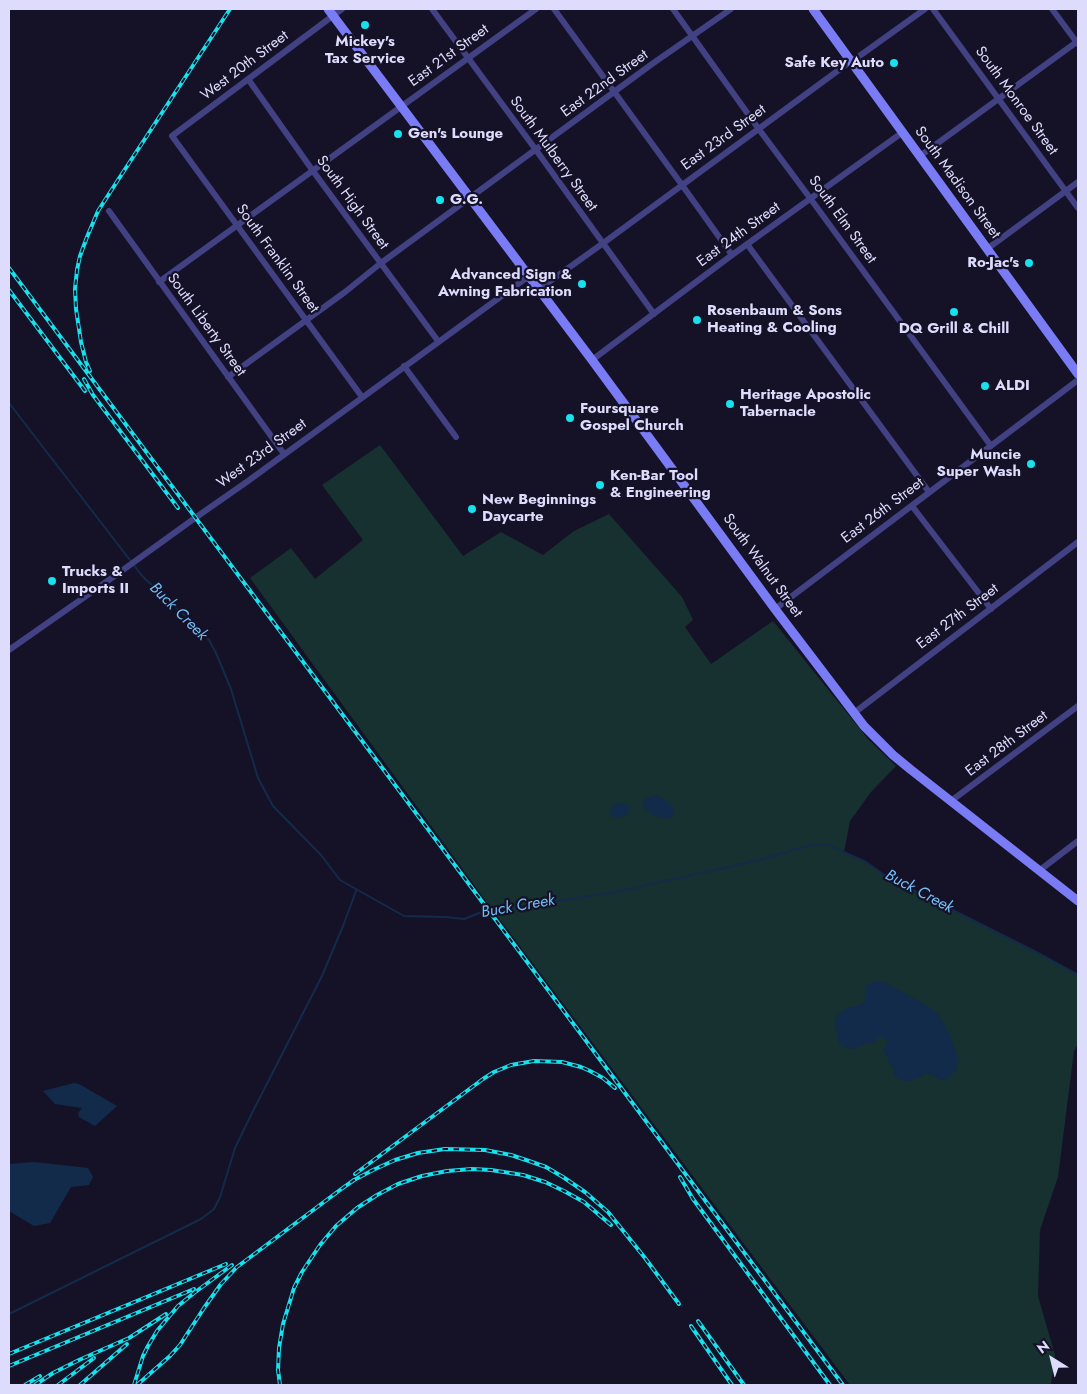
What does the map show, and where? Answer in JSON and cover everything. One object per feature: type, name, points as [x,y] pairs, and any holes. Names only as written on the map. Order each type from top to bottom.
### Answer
[{"type":"main road","name":"South Madison Street","points":[[813,9],[1078,374]]},
{"type":"main road","name":"South Walnut Street","points":[[330,12],[471,198],[775,609],[864,726],[893,755],[1078,901]]},
{"type":"street","name":"West 20th Street","points":[[172,136],[248,79],[330,12],[342,9]]},
{"type":"street","name":"South Mulberry Street","points":[[432,9],[654,314]]},
{"type":"street","name":"East 21st Street","points":[[159,282],[536,9]]},
{"type":"street","points":[[554,9],[732,255]]},
{"type":"street","name":"South Elm Street","points":[[673,9],[991,446]]},
{"type":"street","name":"East 22nd Street","points":[[228,377],[614,92],[731,9]]},
{"type":"street","name":"East 23rd Street","points":[[539,289],[758,128],[925,9]]},
{"type":"street","name":"South Monroe Street","points":[[933,9],[1078,208]]},
{"type":"street","points":[[920,156],[1078,43],[1052,9]]},
{"type":"street","name":"South High Street","points":[[248,79],[438,341]]},
{"type":"street","name":"East 24th Street","points":[[592,360],[747,244],[903,132]]},
{"type":"street","name":"South Franklin Street","points":[[172,136],[362,397]]},
{"type":"street","points":[[987,249],[1078,182]]},
{"type":"street","name":"South Liberty Street","points":[[109,211],[284,454]]},
{"type":"street","points":[[747,244],[929,492]]},
{"type":"street","name":"West 23rd Street","points":[[9,650],[148,553],[528,276]]},
{"type":"street","points":[[404,366],[456,437]]},
{"type":"street","name":"East 26th Street","points":[[775,609],[1078,380]]},
{"type":"street","points":[[912,506],[991,609]]},
{"type":"street","name":"East 27th Street","points":[[854,713],[1078,542]]},
{"type":"street","name":"East 28th Street","points":[[951,801],[1078,706]]},
{"type":"street","points":[[1040,870],[1078,841]]},
{"type":"green space","points":[[380,445],[463,556],[501,532],[543,555],[574,531],[609,514],[682,597],[693,620],[685,627],[711,664],[773,621],[868,739],[896,766],[871,792],[850,821],[844,852],[866,862],[887,877],[1031,949],[1078,975],[1078,1044],[1074,1051],[1058,1177],[1040,1230],[1038,1296],[1055,1355],[1051,1385],[850,1385],[483,897],[250,578],[291,548],[315,579],[363,540],[322,485]]},
{"type":"water","points":[[655,795],[664,799],[674,809],[673,815],[669,819],[650,814],[642,804],[645,799]]},
{"type":"water","points":[[620,802],[631,807],[627,815],[617,818],[611,816],[610,812],[613,806]]},
{"type":"water","points":[[882,981],[937,1013],[944,1023],[957,1055],[958,1064],[950,1077],[943,1080],[927,1073],[905,1082],[893,1075],[893,1069],[883,1050],[887,1045],[887,1040],[882,1037],[878,1037],[874,1043],[868,1043],[853,1049],[843,1047],[839,1043],[835,1028],[838,1014],[845,1009],[860,1005],[866,999],[866,986],[872,982]]},
{"type":"water","points":[[74,1083],[117,1106],[95,1126],[79,1117],[78,1113],[82,1108],[55,1104],[43,1091]]},
{"type":"water","points":[[34,1162],[88,1168],[93,1177],[89,1185],[71,1187],[50,1223],[34,1226],[9,1211],[9,1164]]},
{"type":"waterway","name":"Buck Creek","points":[[9,403],[143,577],[209,640],[231,689],[258,778],[273,806],[321,855],[340,880],[404,916],[464,919],[487,910],[616,892],[759,860],[811,845],[828,845],[866,862],[887,877],[1078,975]]},
{"type":"waterway","points":[[9,1314],[201,1219],[214,1209],[220,1197],[235,1148],[322,976],[356,891]]},
{"type":"railway","points":[[90,371],[81,342],[75,289],[80,256],[87,237],[98,211],[230,9]]},
{"type":"railway","points":[[9,268],[843,1385]]},
{"type":"railway","points":[[9,290],[85,391]]},
{"type":"railway","points":[[84,379],[93,395],[178,508]]},
{"type":"railway","points":[[355,1174],[483,1079],[511,1065],[534,1061],[562,1062],[590,1071],[603,1078],[615,1088]]},
{"type":"railway","points":[[137,1385],[180,1345],[221,1284],[237,1267],[354,1180],[395,1160],[418,1153],[445,1149],[485,1150],[511,1155],[546,1167],[585,1192],[608,1212],[679,1304]]},
{"type":"railway","points":[[280,1385],[278,1370],[279,1348],[283,1324],[294,1288],[302,1272],[320,1245],[336,1226],[357,1208],[398,1184],[422,1176],[472,1169],[523,1175],[545,1182],[584,1202],[611,1225]]},
{"type":"railway","points":[[680,1177],[693,1199],[830,1385]]},
{"type":"railway","points":[[9,1354],[226,1264]]},
{"type":"railway","points":[[134,1385],[143,1356],[157,1331],[178,1306],[232,1265]]},
{"type":"railway","points":[[9,1366],[194,1289]]},
{"type":"railway","points":[[35,1385],[53,1373],[129,1338],[166,1314]]},
{"type":"railway","points":[[698,1321],[744,1385]]},
{"type":"railway","points":[[691,1326],[732,1385]]},
{"type":"railway","points":[[80,1385],[127,1344]]},
{"type":"railway","points":[[58,1385],[94,1358]]},
{"type":"railway","points":[[25,1385],[40,1376]]},
{"type":"place","name":"Mickey's Tax Service","points":[[365,25]]},
{"type":"place","name":"Safe Key Auto","points":[[894,63]]},
{"type":"place","name":"Gen's Lounge","points":[[398,134]]},
{"type":"place","name":"G.G.","points":[[440,200]]},
{"type":"place","name":"Ro-Jac's","points":[[1029,263]]},
{"type":"place","name":"Advanced Sign & Awning Fabrication","points":[[582,284]]},
{"type":"place","name":"DQ Grill & Chill","points":[[954,312]]},
{"type":"place","name":"Rosenbaum & Sons Heating & Cooling","points":[[697,320]]},
{"type":"place","name":"ALDI","points":[[985,386]]},
{"type":"place","name":"Heritage Apostolic Tabernacle","points":[[730,404]]},
{"type":"place","name":"Foursquare Gospel Church","points":[[570,418]]},
{"type":"place","name":"Muncie Super Wash","points":[[1031,464]]},
{"type":"place","name":"Ken-Bar Tool & Engineering","points":[[600,485]]},
{"type":"place","name":"New Beginnings Daycarte","points":[[472,509]]},
{"type":"place","name":"Trucks & Imports II","points":[[52,581]]}]
